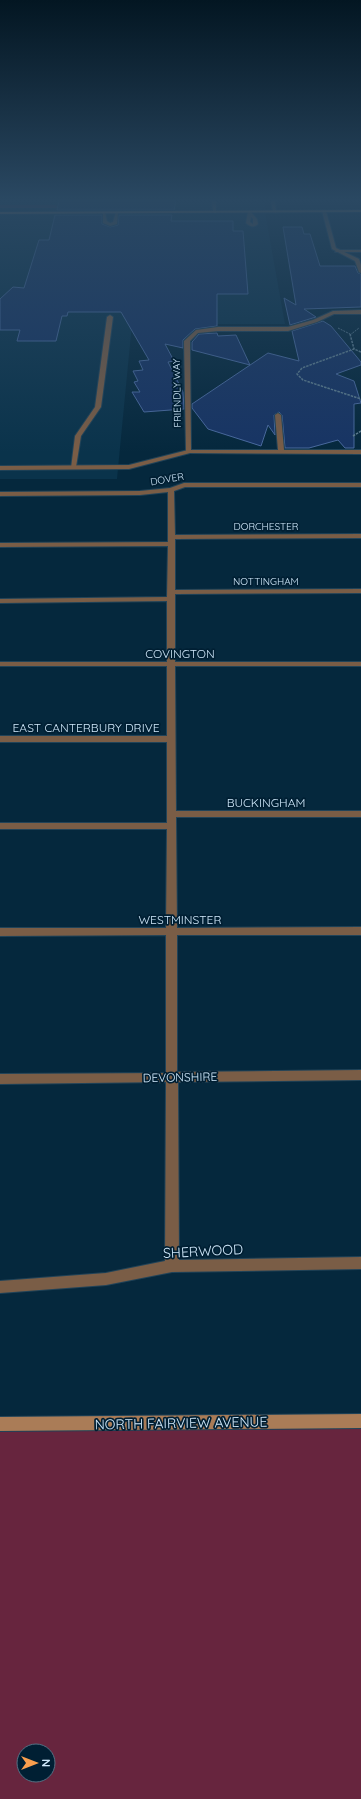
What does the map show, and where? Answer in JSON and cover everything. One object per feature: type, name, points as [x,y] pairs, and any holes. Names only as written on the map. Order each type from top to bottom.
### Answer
[{"type":"street","name":"FRIENDLY WAY","points":[[188,452],[186,341],[196,332],[218,329],[270,331],[288,329],[315,321],[333,313],[361,312]]},
{"type":"street","points":[[73,467],[78,436],[98,407],[110,318]]},
{"type":"street","points":[[278,415],[281,452]]},
{"type":"street","points":[[0,468],[129,467],[188,452],[361,452]]},
{"type":"street","name":"DOVER","points":[[0,494],[140,493],[171,490],[184,485],[361,485]]},
{"type":"street","points":[[171,490],[172,1266]]},
{"type":"street","name":"DORCHESTER","points":[[0,545],[361,536]]},
{"type":"street","name":"NOTTINGHAM","points":[[0,601],[171,595],[361,591]]},
{"type":"street","name":"COVINGTON","points":[[0,664],[361,664]]},
{"type":"street","name":"EAST CANTERBURY DRIVE","points":[[0,739],[171,739]]},
{"type":"street","name":"BUCKINGHAM","points":[[171,814],[361,814]]},
{"type":"street","points":[[0,826],[171,826]]},
{"type":"street","name":"WESTMINSTER","points":[[0,932],[361,931]]},
{"type":"street","name":"DEVONSHIRE","points":[[0,1079],[361,1075]]},
{"type":"street","name":"SHERWOOD","points":[[0,1287],[106,1279],[172,1266],[361,1263]]},
{"type":"street","name":"NORTH FAIRVIEW AVENUE","points":[[0,1424],[361,1420]]},
{"type":"path","points":[[354,349],[350,334],[361,327]]},
{"type":"path","points":[[361,352],[354,349],[302,368],[297,374],[303,380],[361,399]]},
{"type":"shaded area","points":[[0,285],[278,285],[285,324],[132,324],[117,479],[0,479]]},
{"type":"shaded area","points":[[361,1419],[361,1799],[0,1799],[0,1422]]},
{"type":"building","points":[[25,285],[247,285],[248,294],[217,294],[217,326],[195,329],[183,340],[183,348],[165,344],[174,361],[168,362],[183,392],[184,409],[144,412],[132,392],[140,392],[134,382],[138,381],[133,371],[143,370],[139,361],[149,360],[121,312],[68,312],[67,316],[62,316],[56,341],[17,341],[20,330],[0,330],[0,299],[13,287],[24,288]]},
{"type":"building","points":[[293,285],[361,285],[361,307],[304,309],[316,317],[290,325],[284,298],[296,305]]},
{"type":"building","points":[[323,321],[331,326],[361,362],[361,365],[336,374],[354,381],[361,403],[354,404],[354,448],[345,448],[338,440],[309,448],[285,448],[282,415],[279,412],[274,415],[275,435],[268,425],[261,446],[208,429],[192,408],[192,404],[268,353],[299,361],[292,331]]},
{"type":"building","points":[[217,333],[218,336],[236,335],[250,365],[192,350],[192,342],[199,334]]}]
